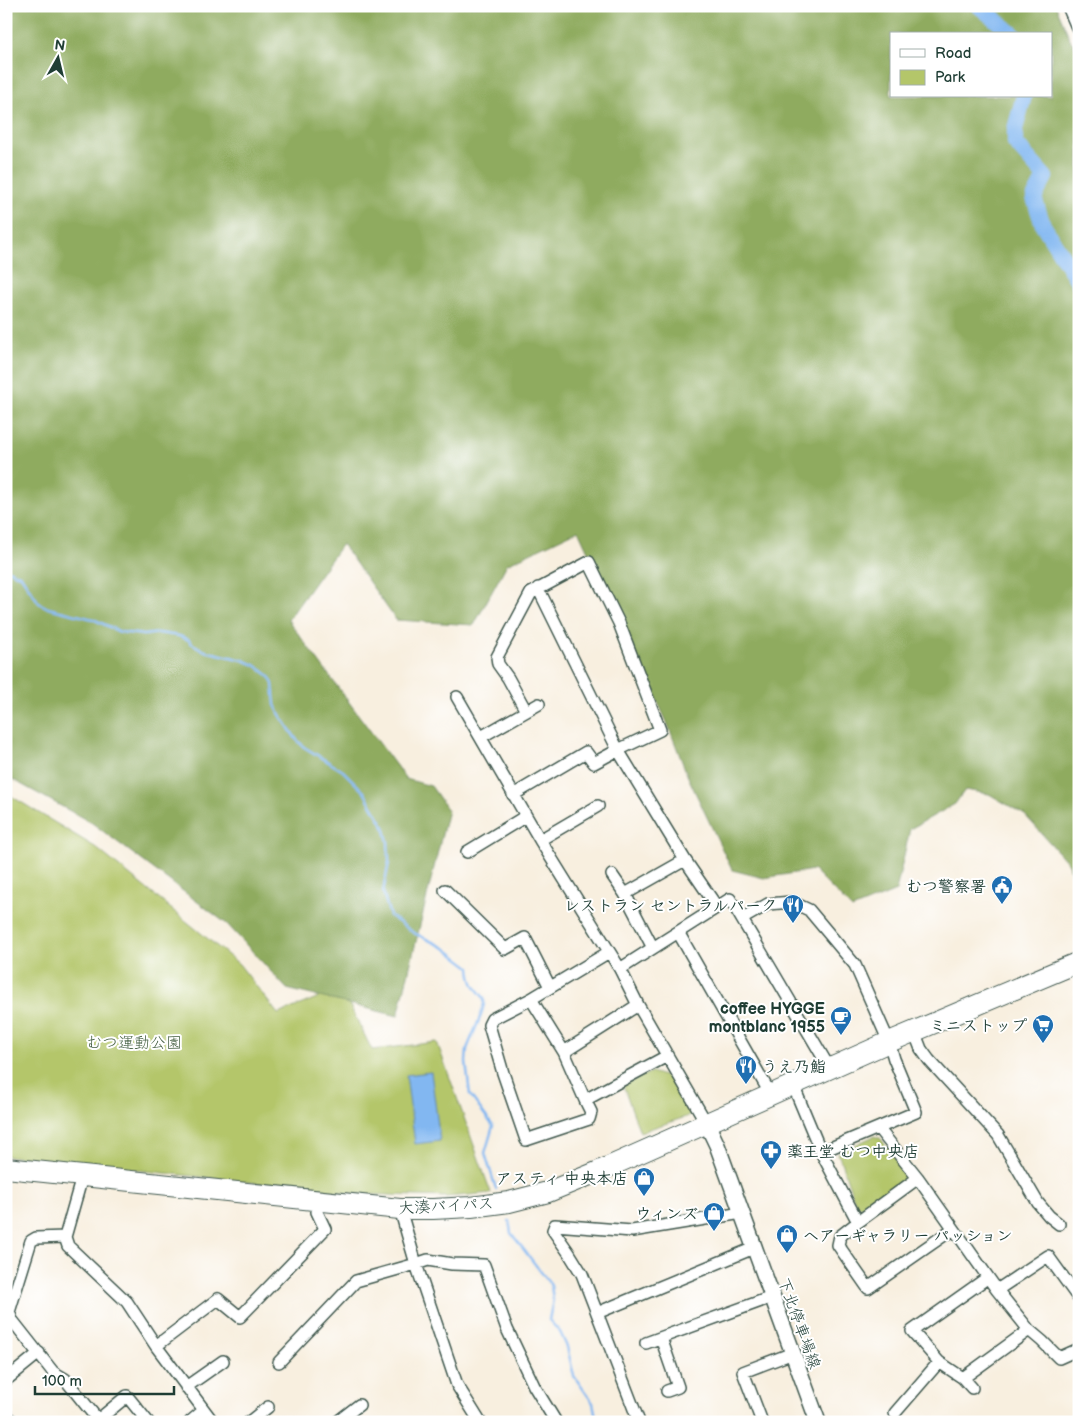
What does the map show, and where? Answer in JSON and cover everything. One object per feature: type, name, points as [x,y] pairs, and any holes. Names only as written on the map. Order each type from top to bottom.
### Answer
[{"type":"highway","name":"大湊バイパス","points":[[6,1168],[400,1209],[472,1207],[509,1202],[548,1192],[597,1172],[914,1031],[1079,962]]},
{"type":"main road","points":[[1070,6],[1079,27]]},
{"type":"main road","name":"下北停車場線","points":[[707,1124],[717,1145],[818,1422]]},
{"type":"street","points":[[513,795],[586,752],[594,763],[660,730],[611,606],[589,562],[531,593],[497,657],[498,664],[526,711]]},
{"type":"street","points":[[538,588],[618,750],[685,860],[717,907]]},
{"type":"street","points":[[457,697],[513,795],[620,969],[638,1005],[707,1124]]},
{"type":"street","points":[[481,737],[539,704]]},
{"type":"street","points":[[540,840],[598,806]]},
{"type":"street","points":[[467,852],[526,816]]},
{"type":"street","points":[[625,894],[685,860]]},
{"type":"street","points":[[612,875],[625,894],[653,948]]},
{"type":"street","points":[[445,890],[505,949],[525,938],[550,987]]},
{"type":"street","points":[[620,969],[730,899],[830,1069]]},
{"type":"street","points":[[742,919],[768,904],[792,902],[809,910],[855,965],[889,1042],[916,1112],[821,1152]]},
{"type":"street","points":[[678,932],[771,1095]]},
{"type":"street","points":[[531,999],[564,1052],[591,1112],[589,1119],[526,1140],[502,1073],[489,1026],[492,1020],[609,952]]},
{"type":"street","points":[[564,1052],[638,1005]]},
{"type":"street","points":[[914,1031],[921,1049],[929,1060],[998,1135],[1038,1203],[1059,1224]]},
{"type":"street","points":[[585,1100],[667,1056]]},
{"type":"street","points":[[793,1085],[821,1152],[858,1222]]},
{"type":"street","points":[[878,1128],[918,1178],[987,1278],[1029,1330],[1058,1358],[1079,1349]]},
{"type":"street","points":[[82,1177],[66,1237],[68,1246],[127,1302],[156,1346],[213,1422]]},
{"type":"street","points":[[918,1178],[840,1236],[838,1245],[868,1288],[953,1229]]},
{"type":"street","points":[[156,1346],[218,1299],[240,1317],[325,1229],[317,1212],[318,1200]]},
{"type":"street","points":[[400,1209],[416,1264],[458,1385],[480,1422]]},
{"type":"street","points":[[639,1422],[582,1274],[570,1253],[553,1230],[555,1225],[632,1231],[742,1213]]},
{"type":"street","points":[[66,1237],[36,1238],[32,1241],[9,1312],[12,1320],[54,1372],[65,1379],[98,1420],[126,1396],[148,1422]]},
{"type":"street","points":[[597,1313],[754,1248]]},
{"type":"street","points":[[997,1290],[1048,1256],[1079,1298]]},
{"type":"street","points":[[279,1362],[356,1281],[428,1260],[452,1264],[484,1264],[507,1329],[534,1386],[556,1422]]},
{"type":"street","points":[[972,1388],[963,1378],[939,1362],[912,1331],[987,1278]]},
{"type":"street","points":[[646,1343],[772,1297]]},
{"type":"street","points":[[963,1378],[1029,1330]]},
{"type":"street","points":[[661,1338],[678,1387],[667,1391]]},
{"type":"street","points":[[6,1380],[39,1353]]},
{"type":"street","points":[[762,1422],[743,1372],[793,1354]]},
{"type":"street","points":[[186,1387],[223,1361]]},
{"type":"street","points":[[895,1413],[939,1362]]},
{"type":"street","points":[[337,1422],[359,1405]]},
{"type":"street","points":[[250,1422],[268,1406]]},
{"type":"street","points":[[190,1422],[204,1410]]},
{"type":"street","points":[[6,1414],[13,1422]]},
{"type":"green space","points":[[6,6],[908,6],[912,10],[918,6],[1056,6],[1071,41],[1079,52],[1079,907],[1069,864],[1025,815],[989,794],[965,790],[955,804],[910,829],[896,891],[852,909],[813,870],[764,878],[732,870],[688,777],[666,720],[578,530],[507,564],[474,625],[396,620],[342,544],[288,620],[406,779],[431,786],[448,810],[398,1016],[287,989],[227,924],[92,823],[6,776]]},
{"type":"green space","name":"むつ運動公園","points":[[6,793],[95,847],[239,964],[278,1014],[341,988],[372,1050],[437,1042],[491,1193],[447,1197],[359,1194],[6,1156]]},
{"type":"green space","points":[[651,1072],[677,1080],[695,1114],[640,1132],[623,1085]]},
{"type":"green space","points":[[874,1136],[880,1138],[908,1173],[906,1182],[868,1208],[856,1206],[838,1153]]},
{"type":"water","points":[[431,1072],[440,1141],[415,1144],[406,1075]]},
{"type":"waterway","points":[[979,6],[1011,32]]},
{"type":"waterway","points":[[1023,98],[1015,129],[1015,143],[1045,177],[1034,198],[1043,225],[1079,283]]},
{"type":"waterway","points":[[6,569],[21,576],[39,603],[48,608],[93,619],[120,632],[144,635],[159,633],[179,636],[189,640],[205,651],[243,660],[255,665],[269,676],[273,684],[275,705],[296,739],[304,747],[343,771],[364,792],[384,826],[388,842],[389,862],[383,892],[390,916],[414,933],[445,948],[470,967],[474,984],[484,998],[481,1015],[467,1049],[466,1062],[470,1095],[493,1126],[485,1153],[496,1189]]},
{"type":"waterway","points":[[509,1221],[511,1233],[551,1285],[553,1300],[549,1320],[560,1332],[567,1347],[574,1376],[593,1403],[597,1422]]},
{"type":"place","name":"むつ警察署","points":[[1002,905]]},
{"type":"place","name":"レストラン セントラルパーク","points":[[793,924]]},
{"type":"place","name":"coffee HYGGE montblanc 1955","points":[[841,1036]]},
{"type":"place","name":"ミニストップ","points":[[1043,1044]]},
{"type":"place","name":"うえ乃鮨","points":[[746,1085]]},
{"type":"place","name":"薬王堂 むつ中央店","points":[[771,1170]]},
{"type":"place","name":"アスティ 中央本店","points":[[644,1197]]},
{"type":"place","name":"ウィンズ","points":[[714,1232]]},
{"type":"place","name":"ヘアーギャラリー パッション","points":[[787,1254]]}]
